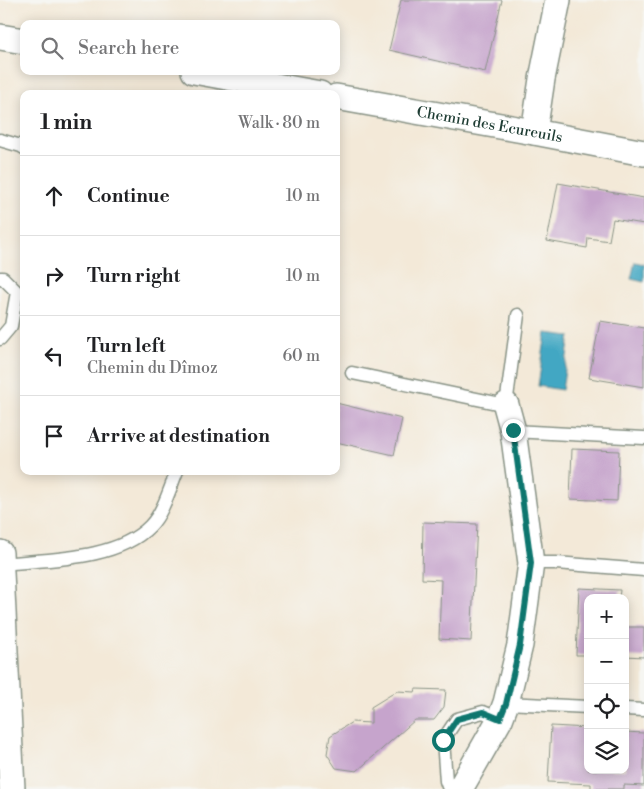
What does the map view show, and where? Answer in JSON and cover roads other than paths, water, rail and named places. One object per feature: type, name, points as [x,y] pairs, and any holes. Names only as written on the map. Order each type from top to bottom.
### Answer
[{"type":"street","points":[[534,132],[542,79],[558,0]]},
{"type":"street","points":[[0,37],[20,40]]},
{"type":"street","points":[[216,75],[298,90]]},
{"type":"street","name":"Chemin des Ecureuils","points":[[340,98],[644,153]]},
{"type":"street","points":[[460,789],[503,711],[520,645],[531,563],[513,430],[506,405]]},
{"type":"street","points":[[0,558],[12,789]]},
{"type":"lane","points":[[0,140],[20,146]]},
{"type":"lane","points":[[0,278],[3,278],[17,292],[10,326],[0,339]]},
{"type":"lane","points":[[352,373],[506,405],[518,315]]},
{"type":"lane","points":[[513,430],[644,438]]},
{"type":"lane","points":[[0,558],[60,559],[92,554],[129,542],[151,526],[160,512],[174,475]]},
{"type":"lane","points":[[531,563],[556,563],[644,570]]},
{"type":"lane","points":[[449,789],[446,781],[443,740],[457,719],[483,712],[584,707]]},
{"type":"lane","points":[[629,709],[644,710]]},
{"type":"water","points":[[635,262],[644,264],[644,282],[631,279]]},
{"type":"water","points":[[546,333],[570,336],[562,390],[538,386]]}]
